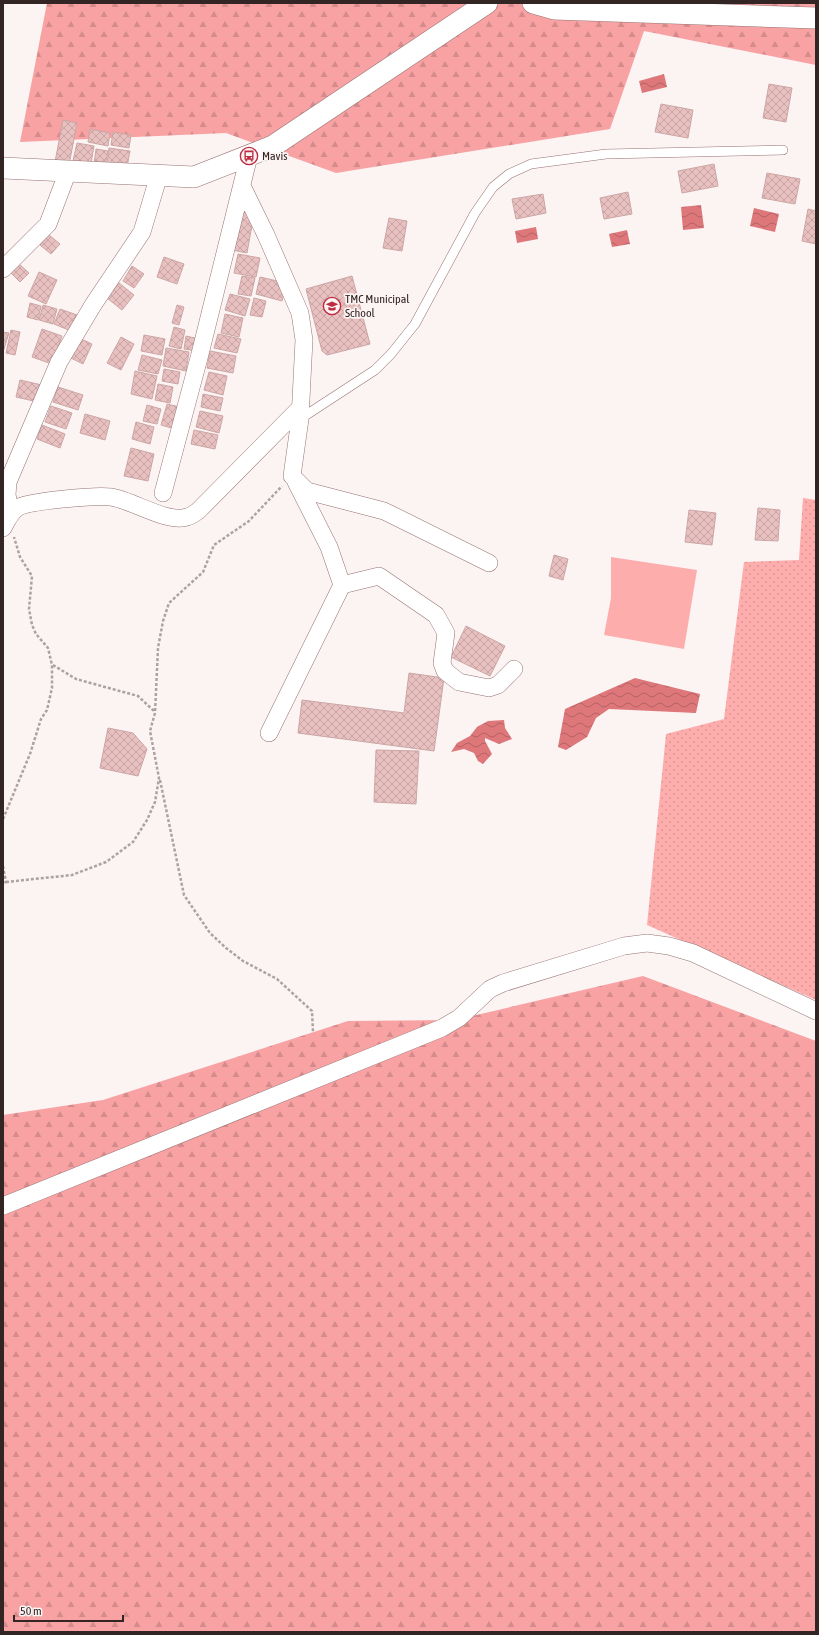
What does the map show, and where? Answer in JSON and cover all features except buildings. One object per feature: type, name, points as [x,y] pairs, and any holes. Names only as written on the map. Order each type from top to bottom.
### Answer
[{"type":"street","points":[[3,168],[194,176],[273,146],[487,3]]},
{"type":"street","points":[[533,3],[554,9],[816,18]]},
{"type":"street","points":[[163,493],[200,354],[249,156]]},
{"type":"street","points":[[3,269],[48,224],[68,171]]},
{"type":"street","points":[[11,513],[7,488],[9,470],[59,362],[93,305],[142,232],[158,175]]},
{"type":"street","points":[[242,186],[266,235],[300,313],[304,340],[300,414],[292,476],[329,547],[342,585],[269,733]]},
{"type":"street","points":[[3,528],[11,513],[26,504],[96,496],[124,500],[174,518],[187,517],[207,502],[300,414]]},
{"type":"street","points":[[292,476],[307,491],[384,511],[489,562]]},
{"type":"street","points":[[342,585],[379,576],[436,615],[446,632],[442,662],[445,671],[460,682],[489,688],[498,686],[514,669]]},
{"type":"street","points":[[3,1206],[442,1028],[459,1018],[490,990],[503,983],[624,946],[647,943],[669,946],[693,953],[816,1011]]},
{"type":"lane","points":[[300,414],[375,370],[392,354],[415,324],[475,214],[493,187],[509,174],[531,164],[606,154],[783,150]]},
{"type":"path","points":[[292,476],[249,521],[230,532],[214,545],[203,572],[169,603],[163,621],[158,648],[155,713],[150,731],[184,894],[210,933],[226,948],[243,961],[277,979],[312,1011],[313,1032]]},
{"type":"path","points":[[3,819],[30,754],[41,719],[47,710],[52,688],[52,664],[48,648],[36,634],[32,625],[29,609],[32,576],[20,557],[15,540],[11,513]]},
{"type":"path","points":[[52,664],[76,679],[138,696],[155,713]]},
{"type":"path","points":[[3,866],[5,883],[72,875],[106,862],[133,842],[147,820],[155,802],[159,778]]},
{"type":"shaded area","points":[[803,498],[816,500],[816,1000],[647,925],[666,734],[724,719],[744,562],[799,560]]},
{"type":"shaded area","points":[[611,557],[697,570],[684,649],[604,635],[611,598]]},
{"type":"green space","points":[[47,3],[816,3],[816,65],[644,31],[610,129],[336,173],[226,133],[20,142]]},
{"type":"green space","points":[[643,976],[816,1041],[816,1632],[3,1632],[3,1115],[103,1100],[348,1021],[455,1020]]},
{"type":"water","points":[[664,74],[667,87],[642,93],[639,81]]},
{"type":"water","points":[[701,205],[704,228],[683,230],[681,207]]},
{"type":"water","points":[[754,208],[779,214],[775,232],[750,226]]},
{"type":"water","points":[[536,227],[538,239],[517,243],[515,231]]},
{"type":"water","points":[[627,230],[630,244],[612,247],[609,234]]},
{"type":"water","points":[[635,678],[700,694],[696,713],[609,709],[596,718],[587,737],[566,750],[558,747],[565,709]]},
{"type":"water","points":[[504,720],[505,728],[512,739],[499,744],[485,738],[485,741],[492,754],[483,764],[478,761],[474,753],[464,749],[451,752],[457,743],[470,736],[477,727],[488,721]]},
{"type":"place","name":"Mavis","points":[[249,156]]},
{"type":"place","name":"TMC Municipal School","points":[[332,306]]}]
